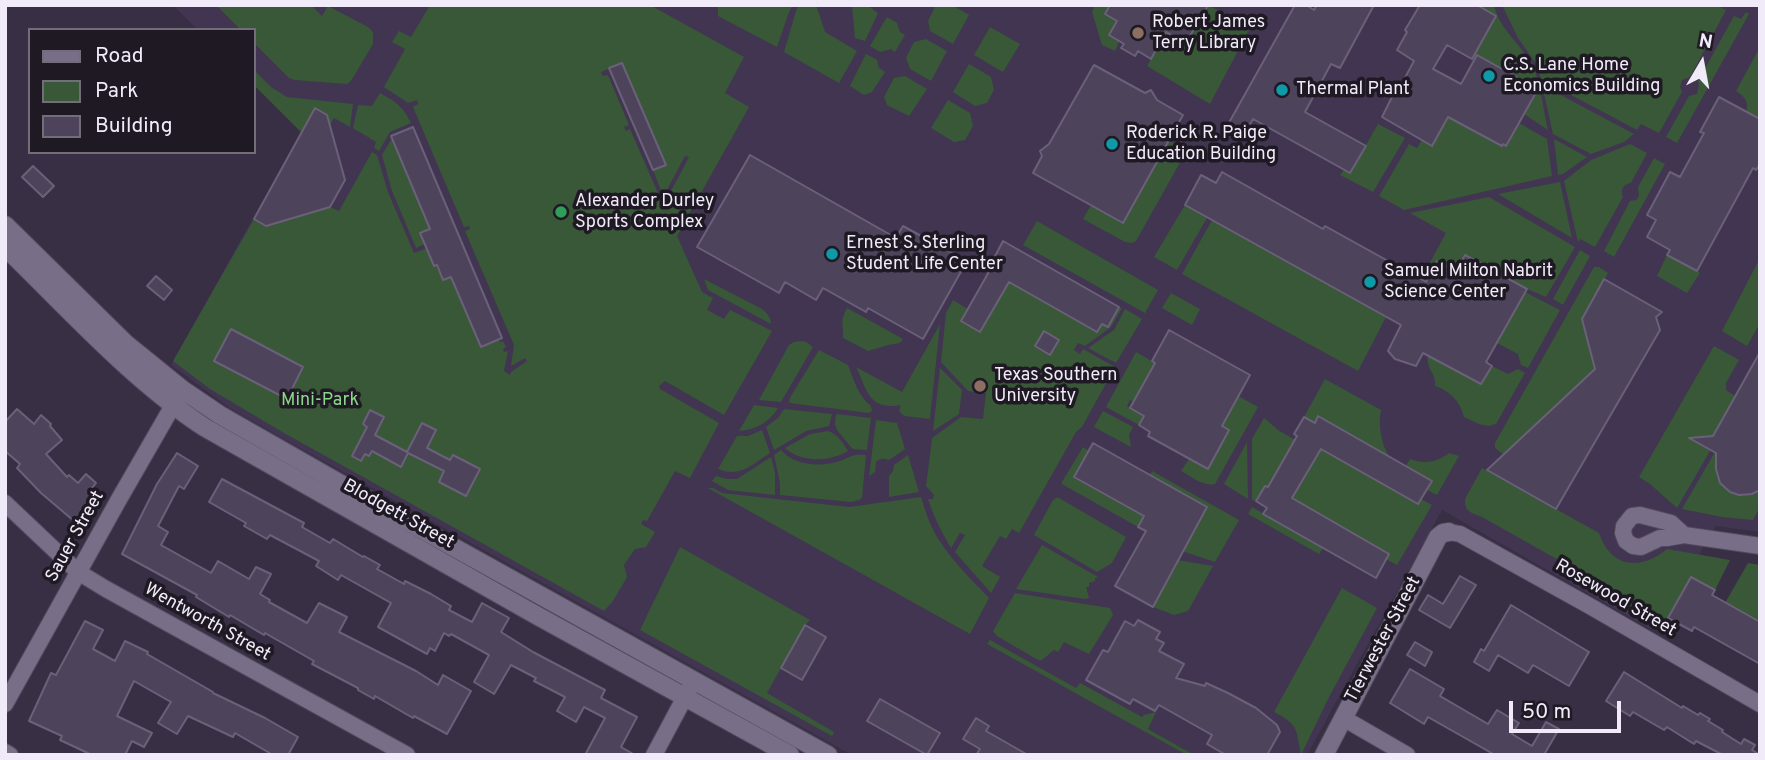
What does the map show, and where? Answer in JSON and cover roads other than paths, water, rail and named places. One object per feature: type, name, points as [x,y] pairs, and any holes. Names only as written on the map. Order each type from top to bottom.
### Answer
[{"type":"main road","name":"Blodgett Street","points":[[5,225],[35,265],[118,357],[173,405],[223,439],[614,635],[828,755]]},
{"type":"main road","name":"Blodgett Street","points":[[5,247],[35,265],[183,390],[379,515],[604,652],[790,755]]},
{"type":"main road","name":"Tierwester Street","points":[[1324,755],[1438,537],[1449,532]]},
{"type":"main road","points":[[604,652],[614,635]]},
{"type":"street","name":"Sauer Street","points":[[5,704],[183,390]]},
{"type":"street","name":"Wentworth Street","points":[[5,503],[78,572],[407,755]]},
{"type":"street","name":"Rosewood Street","points":[[1449,532],[1460,534],[1760,704]]},
{"type":"street","points":[[1684,535],[1760,546]]},
{"type":"street","points":[[654,755],[694,680]]},
{"type":"street","points":[[1343,718],[1408,755]]},
{"type":"street","points":[[5,752],[10,755]]},
{"type":"place","name":"Robert James Terry Library","points":[[1138,33]]},
{"type":"place","name":"C.S. Lane Home Economics Building","points":[[1489,76]]},
{"type":"place","name":"Thermal Plant","points":[[1282,90]]},
{"type":"place","name":"Roderick R. Paige Education Building","points":[[1112,144]]},
{"type":"place","name":"Alexander Durley Sports Complex","points":[[561,212]]},
{"type":"place","name":"Ernest S. Sterling Student Life Center","points":[[832,254]]},
{"type":"place","name":"Samuel Milton Nabrit Science Center","points":[[1370,282]]},
{"type":"place","name":"Texas Southern University","points":[[980,386]]},
{"type":"park label","name":"Mini-Park","points":[[320,401]]}]
